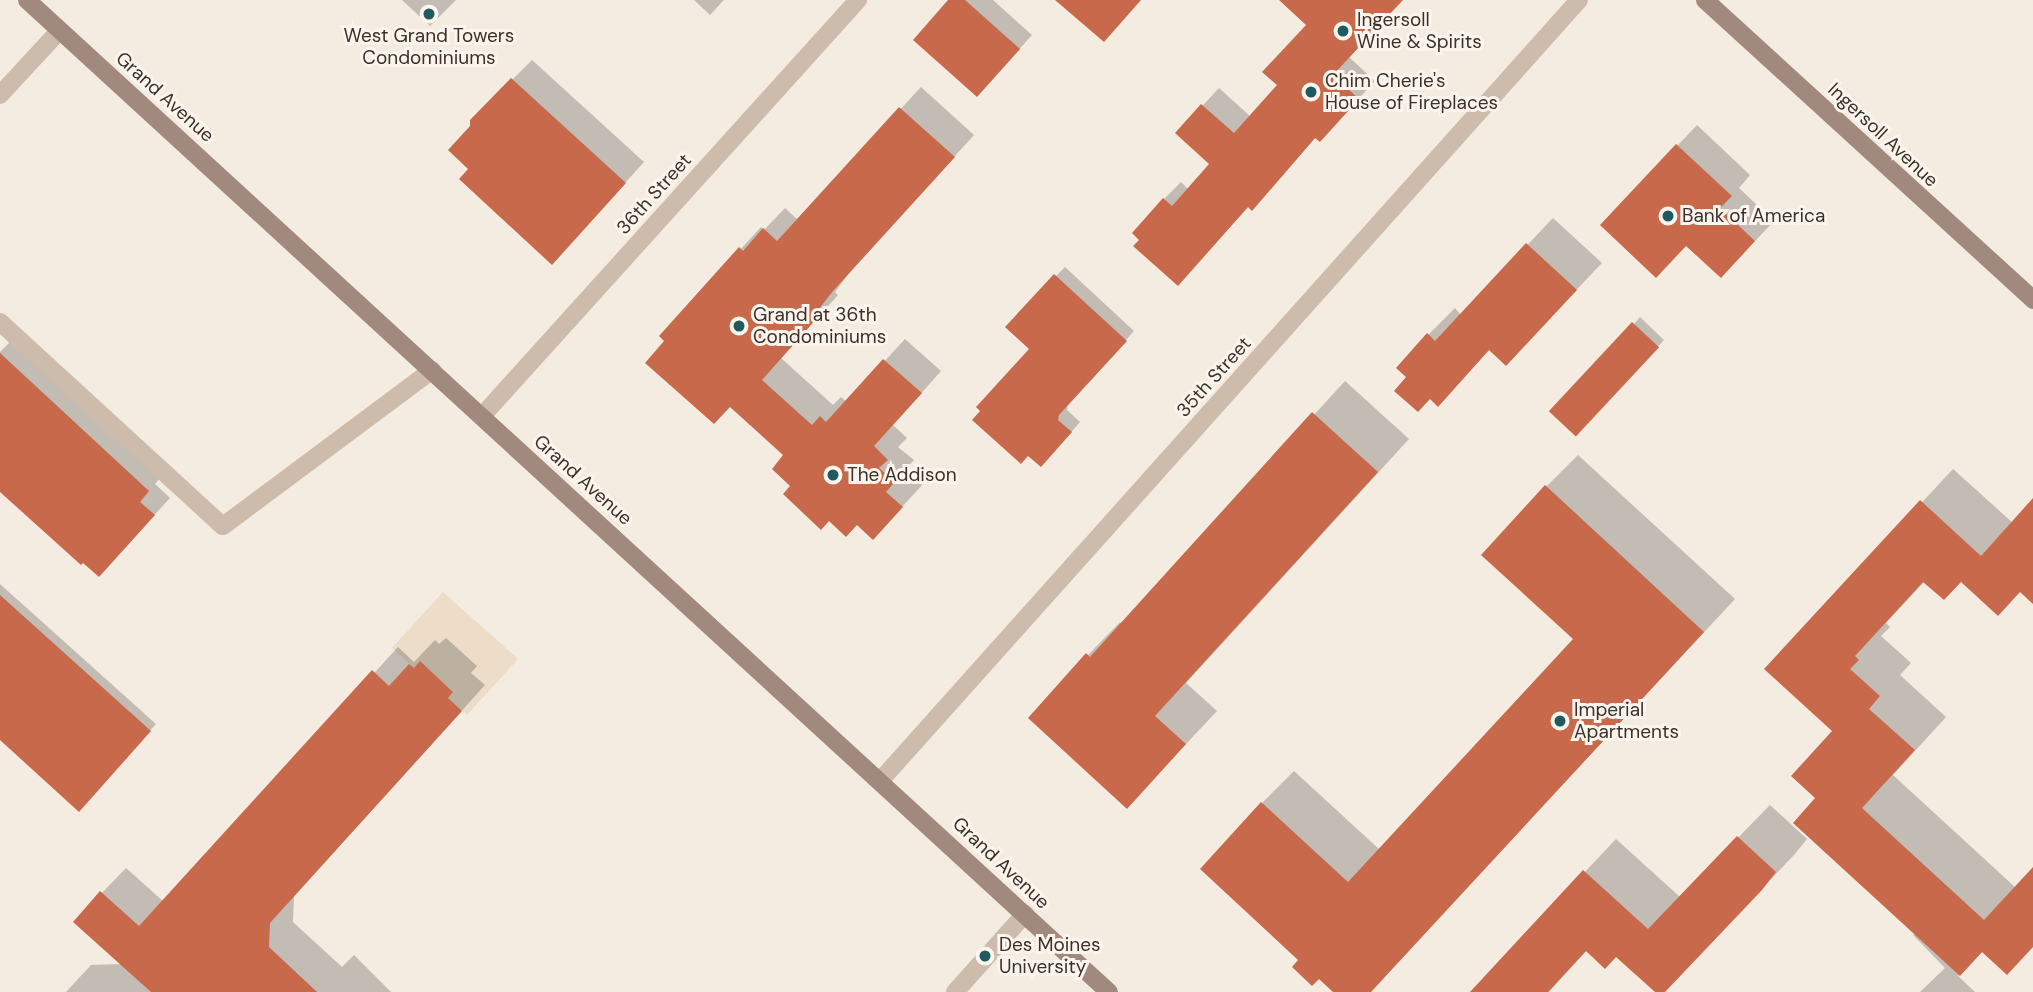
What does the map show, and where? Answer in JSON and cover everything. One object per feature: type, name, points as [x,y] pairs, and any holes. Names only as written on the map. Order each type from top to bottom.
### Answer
[{"type":"main road","name":"Grand Avenue","points":[[27,0],[1109,992]]},
{"type":"main road","name":"Ingersoll Avenue","points":[[1705,0],[2033,300]]},
{"type":"street","name":"36th Street","points":[[482,416],[858,0]]},
{"type":"street","name":"35th Street","points":[[880,781],[1579,0]]},
{"type":"street","points":[[0,95],[60,30]]},
{"type":"street","points":[[0,322],[223,526],[432,370]]},
{"type":"street","points":[[954,992],[1025,914]]},
{"type":"shaded area","points":[[443,592],[518,659],[467,715],[448,698],[453,692],[420,661],[414,668],[392,648]]},
{"type":"building","points":[[948,0],[965,0],[1020,49],[977,97],[913,40]]},
{"type":"building","points":[[1055,0],[1141,0],[1104,42]]},
{"type":"building","points":[[1279,0],[1403,0],[1333,75],[1359,99],[1320,142],[1315,138],[1252,211],[1248,207],[1178,286],[1133,246],[1139,240],[1132,233],[1163,198],[1172,206],[1209,164],[1175,133],[1201,104],[1234,133],[1277,85],[1262,72],[1306,25]]},
{"type":"building","points":[[511,78],[626,183],[552,265],[459,179],[468,169],[448,150],[470,126],[470,120]]},
{"type":"building","points":[[899,107],[955,157],[833,291],[815,314],[818,317],[762,380],[812,425],[820,416],[826,422],[883,359],[922,393],[874,446],[888,460],[879,468],[895,482],[886,492],[903,507],[873,540],[857,525],[846,537],[829,521],[821,530],[783,494],[790,486],[772,469],[783,455],[730,407],[714,424],[645,363],[664,341],[659,336],[739,247],[743,251],[763,228],[777,241]]},
{"type":"building","name":"Bank of America","points":[[1676,144],[1732,196],[1720,208],[1755,241],[1721,278],[1686,246],[1656,278],[1600,225]]},
{"type":"building","points":[[1526,243],[1577,290],[1506,366],[1489,350],[1438,407],[1430,399],[1418,412],[1394,391],[1406,377],[1396,368],[1427,333],[1435,341]]},
{"type":"building","points":[[1054,274],[1127,341],[1059,415],[1058,420],[1072,432],[1041,467],[1028,456],[1021,464],[972,420],[980,411],[976,407],[1029,349],[1005,327]]},
{"type":"building","points":[[1632,322],[1659,347],[1576,436],[1549,411]]},
{"type":"building","points":[[0,353],[149,491],[140,502],[155,515],[99,577],[83,563],[81,565],[0,492]]},
{"type":"building","points":[[1312,412],[1378,472],[1155,716],[1186,744],[1127,809],[1028,718],[1086,653],[1090,657]]},
{"type":"building","name":"Imperial Apartments","points":[[1545,485],[1704,632],[1371,992],[1333,992],[1319,979],[1312,986],[1292,967],[1298,960],[1200,869],[1261,802],[1348,882],[1573,639],[1481,555]]},
{"type":"building","points":[[2033,498],[2033,604],[2020,592],[1998,616],[1961,582],[1944,600],[1923,582],[1855,656],[1859,660],[1850,669],[1880,696],[1869,709],[1915,750],[1862,808],[1984,920],[2033,867],[2033,947],[2007,975],[1982,952],[1960,976],[1793,823],[1815,798],[1791,776],[1832,731],[1764,669],[1920,500],[1981,556]]},
{"type":"building","points":[[0,595],[151,731],[79,812],[0,740]]},
{"type":"building","points":[[420,661],[453,692],[448,698],[462,711],[270,923],[269,947],[317,992],[151,992],[73,922],[100,891],[139,926],[372,670],[389,686],[409,664],[414,668]]},
{"type":"building","points":[[1737,836],[1776,872],[1665,992],[1655,992],[1616,957],[1605,969],[1586,951],[1548,992],[1470,992],[1583,870],[1648,929]]},
{"type":"place","name":"West Grand Towers Condominiums","points":[[429,14]]},
{"type":"place","name":"Ingersoll Wine & Spirits","points":[[1343,31]]},
{"type":"place","name":"Chim Cherie's House of Fireplaces","points":[[1311,92]]},
{"type":"place","name":"Bank of America","points":[[1668,216]]},
{"type":"place","name":"Grand at 36th Condominiums","points":[[739,326]]},
{"type":"place","name":"The Addison","points":[[833,475]]},
{"type":"place","name":"Imperial Apartments","points":[[1560,721]]},
{"type":"place","name":"Des Moines University","points":[[985,956]]}]
